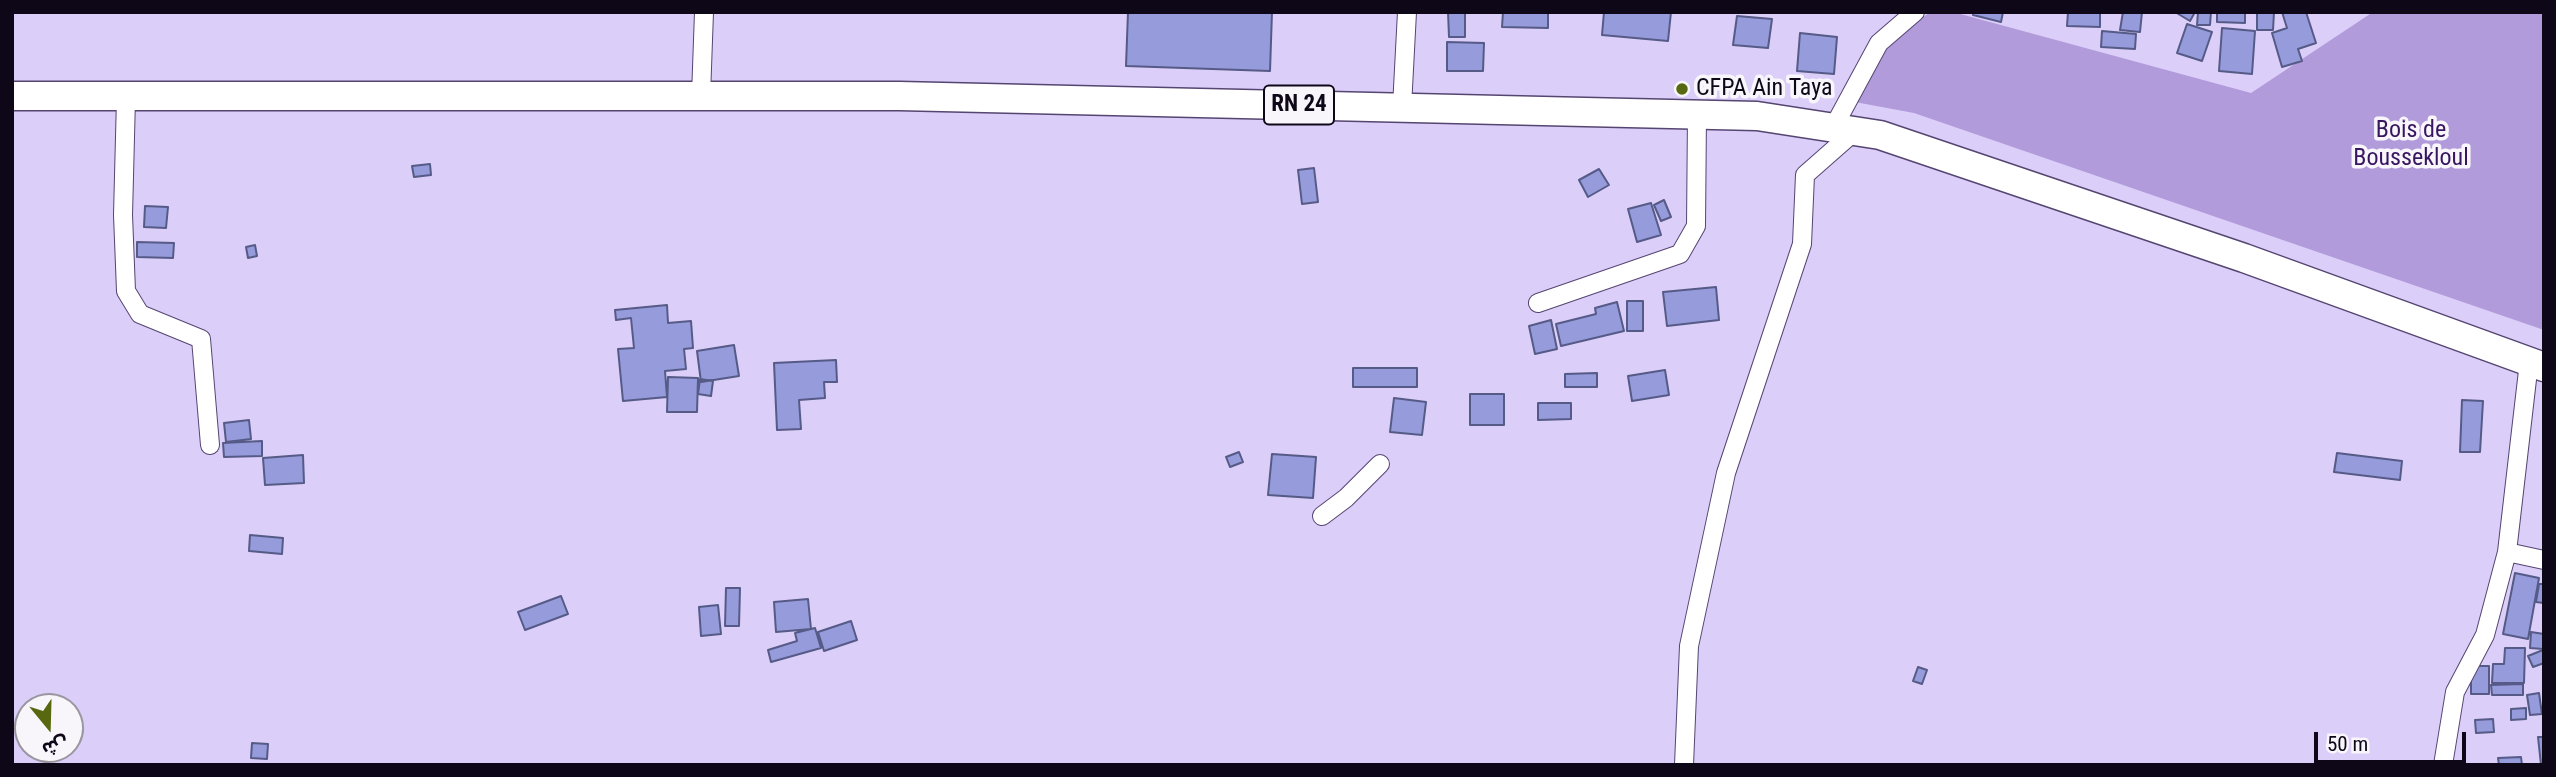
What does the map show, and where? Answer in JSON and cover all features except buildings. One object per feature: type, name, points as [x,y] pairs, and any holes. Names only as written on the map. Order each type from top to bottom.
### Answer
[{"type":"main road","name":"RN 24","points":[[12,96],[899,96],[1757,116],[1880,135],[2231,254],[2536,365]]},
{"type":"street","points":[[701,96],[704,12]]},
{"type":"street","points":[[1402,107],[1407,12]]},
{"type":"street","points":[[1684,765],[1689,646],[1726,473],[1802,244],[1805,175],[1844,129],[1879,43],[1915,12]]},
{"type":"street","points":[[126,98],[123,215],[125,291],[140,314],[201,339],[210,445]]},
{"type":"street","points":[[1538,303],[1680,254],[1696,226],[1697,114]]},
{"type":"street","points":[[2443,765],[2455,692],[2485,635],[2507,552],[2536,365]]},
{"type":"street","points":[[1322,516],[1346,498],[1380,464]]},
{"type":"street","points":[[2507,552],[2544,560]]},
{"type":"green space","name":"Bois de Boussekloul","points":[[1930,12],[1953,12],[2251,93],[2373,12],[2544,12],[2544,330],[1914,113],[1844,100],[1872,57]]},
{"type":"place","name":"CFPA Ain Taya","points":[[1682,89]]}]
